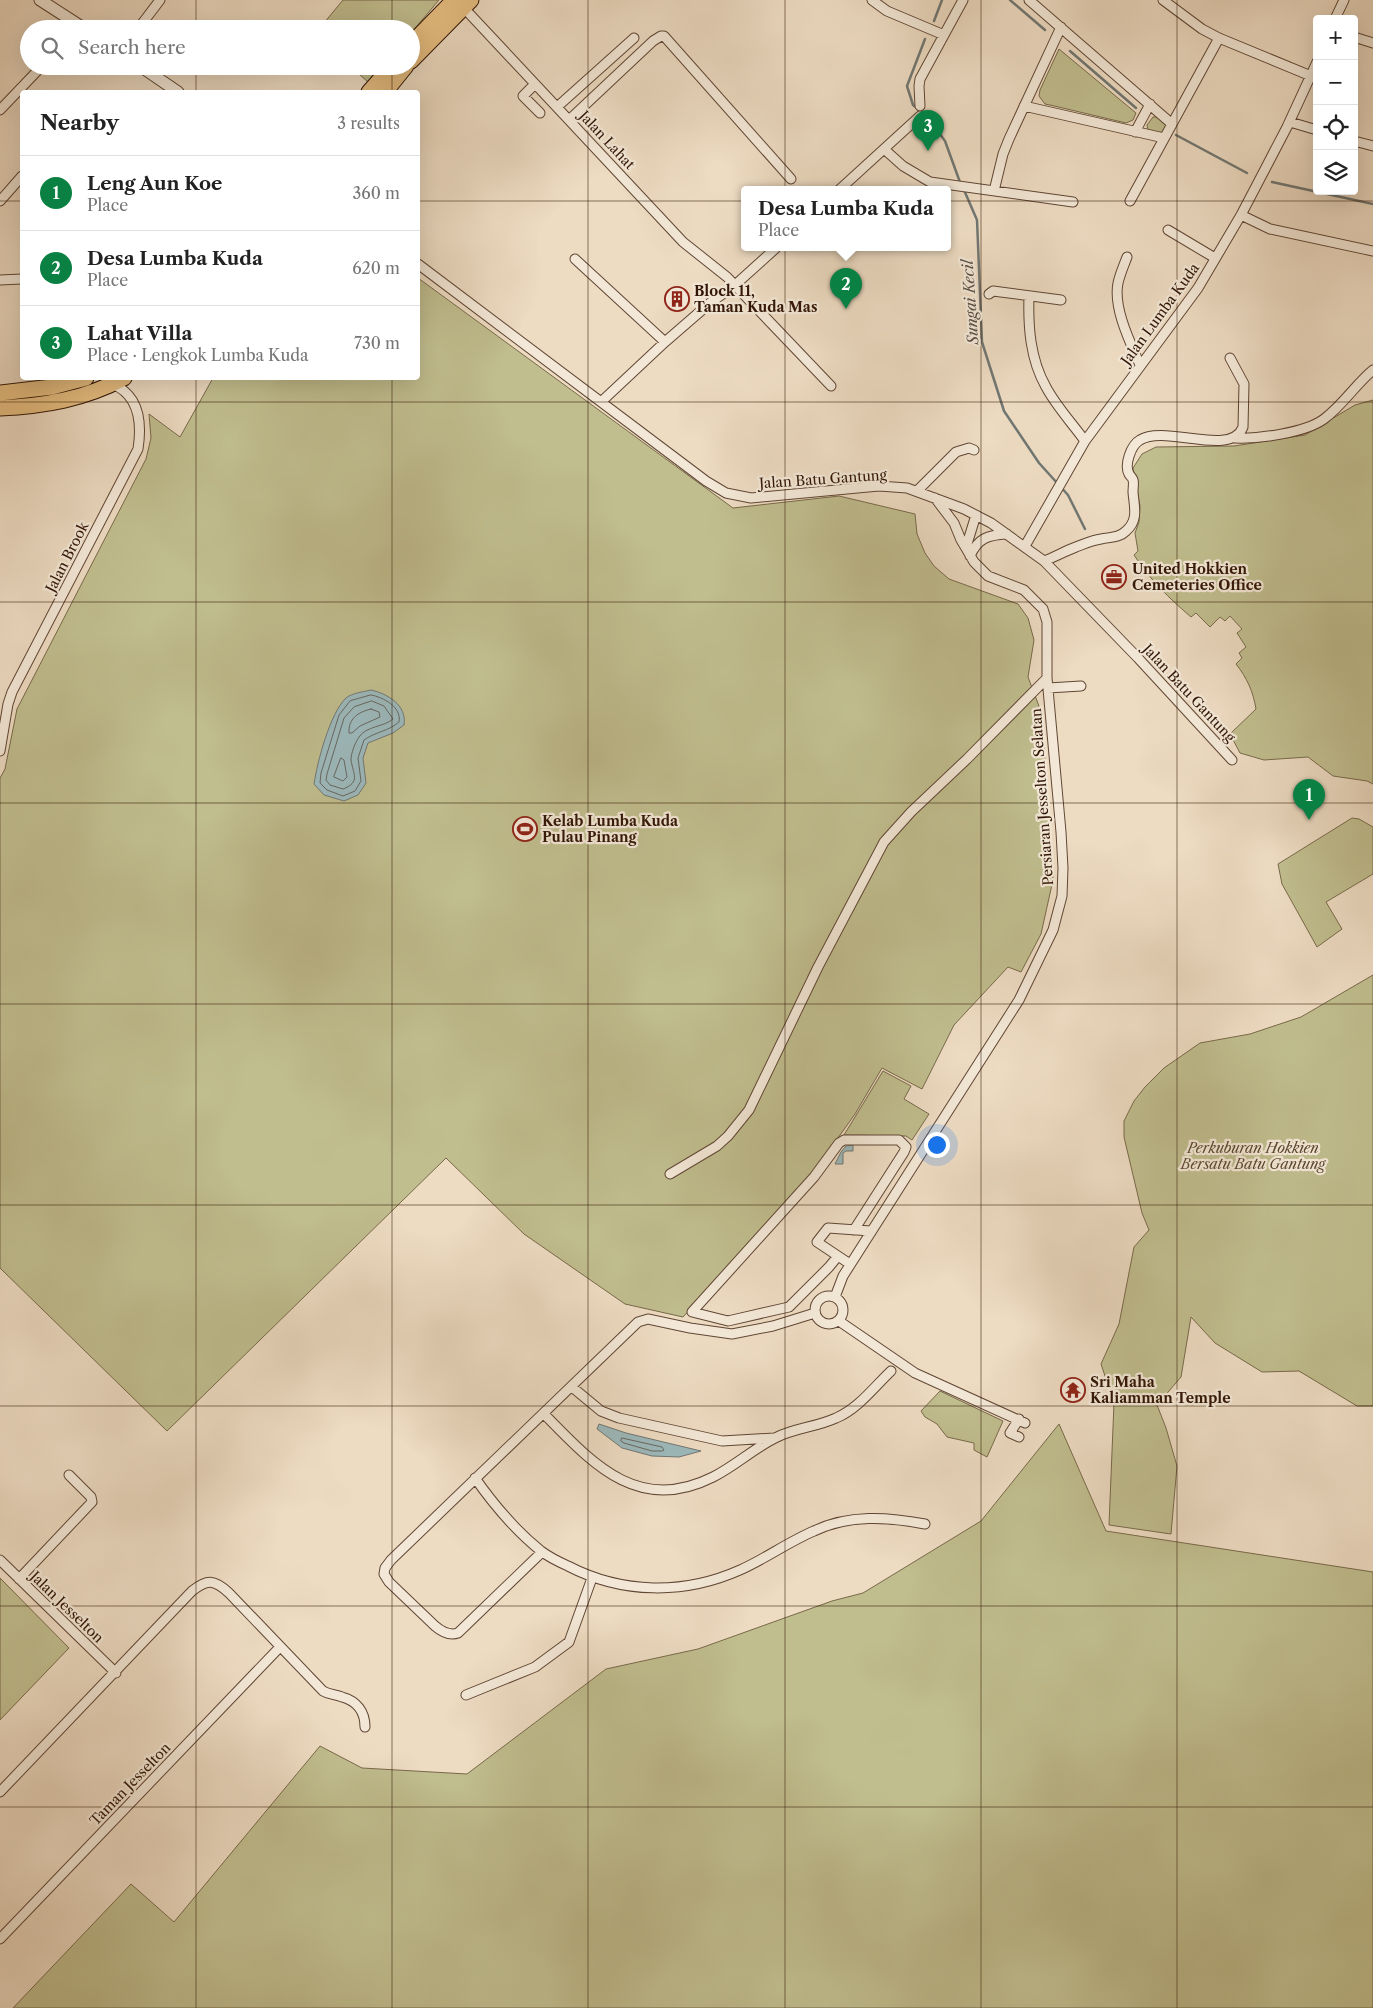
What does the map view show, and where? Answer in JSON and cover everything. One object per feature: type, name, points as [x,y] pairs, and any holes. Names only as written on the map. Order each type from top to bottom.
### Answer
[{"type":"main road","points":[[420,37],[463,3]]},
{"type":"main road","points":[[420,51],[463,3]]},
{"type":"main road","points":[[371,90],[384,75]]},
{"type":"main road","points":[[387,90],[399,75]]},
{"type":"main road","points":[[0,393],[52,387],[78,380]]},
{"type":"main road","points":[[0,408],[39,406],[76,398],[118,381]]},
{"type":"street","points":[[40,0],[70,20]]},
{"type":"street","points":[[145,20],[160,0]]},
{"type":"street","points":[[872,0],[887,11],[944,35]]},
{"type":"street","points":[[920,106],[920,79],[963,0]]},
{"type":"street","points":[[1030,0],[1172,124]]},
{"type":"street","points":[[1163,0],[1202,29],[1219,38],[1311,76]]},
{"type":"street","points":[[1337,15],[1344,0]]},
{"type":"street","name":"Jalan Lahat","points":[[463,3],[534,84],[683,242],[735,285],[831,386]]},
{"type":"street","points":[[994,191],[1003,154],[1061,27]]},
{"type":"street","points":[[568,120],[653,40],[664,36],[791,179]]},
{"type":"street","points":[[557,107],[634,38]]},
{"type":"street","points":[[1130,201],[1219,38]]},
{"type":"street","points":[[1358,38],[1373,43]]},
{"type":"street","name":"Jalan Lumba Kuda","points":[[1025,546],[1085,441],[1198,288],[1241,215],[1290,122],[1313,71]]},
{"type":"street","points":[[0,110],[33,75]]},
{"type":"street","points":[[153,75],[175,90]]},
{"type":"street","points":[[534,84],[523,96],[540,113]]},
{"type":"street","points":[[1135,132],[1150,104]]},
{"type":"street","points":[[1024,106],[1164,138]]},
{"type":"street","points":[[843,186],[920,116]]},
{"type":"street","points":[[1290,122],[1313,129]]},
{"type":"street","points":[[1358,142],[1373,146]]},
{"type":"street","points":[[884,149],[903,166],[930,182],[1073,202]]},
{"type":"street","points":[[0,201],[20,178]]},
{"type":"street","points":[[1241,215],[1270,229],[1373,251]]},
{"type":"street","points":[[1168,230],[1216,258]]},
{"type":"street","points":[[601,402],[665,342],[710,303],[735,285],[773,251]]},
{"type":"street","points":[[1127,256],[1118,281],[1120,306],[1122,322],[1140,365]]},
{"type":"street","points":[[575,259],[665,342]]},
{"type":"street","name":"Jalan Batu Gantung","points":[[420,266],[601,402],[726,493],[751,498],[879,486],[917,491],[976,515],[1025,546],[1044,561],[1138,658],[1232,760]]},
{"type":"street","points":[[0,280],[20,279]]},
{"type":"street","points":[[989,294],[992,291],[1061,300]]},
{"type":"street","points":[[1029,296],[1028,326],[1030,341],[1042,381],[1085,441]]},
{"type":"street","points":[[1230,358],[1244,384],[1243,427],[1241,433],[1235,438]]},
{"type":"street","points":[[1044,561],[1075,547],[1101,539],[1116,537],[1127,530],[1136,511],[1133,480],[1129,474],[1128,467],[1136,442],[1144,437],[1175,435],[1210,441],[1250,438],[1285,433],[1316,424],[1336,408],[1373,370]]},
{"type":"street","name":"Jalan Brook","points":[[0,751],[8,704],[12,692],[138,449],[141,433],[139,413],[128,393],[121,388],[118,381]]},
{"type":"street","points":[[917,491],[956,452],[968,448],[974,450]]},
{"type":"street","name":"Persiaran Jesselton Selatan","points":[[836,1297],[843,1276],[850,1264],[1019,1000],[1054,930],[1062,896],[1063,868],[1047,678],[1047,622],[1043,609],[1024,590],[988,576],[969,553],[961,540],[954,522],[933,496]]},
{"type":"street","points":[[969,553],[968,537],[976,515]]},
{"type":"street","points":[[969,553],[982,539],[993,535],[1007,534]]},
{"type":"street","points":[[670,1174],[717,1146],[728,1136],[749,1110],[820,962],[884,842],[911,812],[967,759],[1047,678]]},
{"type":"street","points":[[1048,688],[1081,686]]},
{"type":"street","points":[[838,1256],[830,1267],[788,1307],[728,1321],[692,1312],[814,1177],[839,1143],[844,1140],[899,1140],[906,1147],[904,1152],[854,1230]]},
{"type":"street","points":[[850,1264],[817,1242],[828,1228],[871,1231]]},
{"type":"street","points":[[822,1297],[836,1297],[843,1308],[842,1317],[830,1325],[824,1324],[817,1318],[815,1313],[816,1304],[822,1297]]},
{"type":"street","points":[[542,1552],[458,1633],[454,1634],[442,1632],[389,1582],[384,1574],[388,1563],[630,1329],[644,1319],[732,1334],[773,1326],[815,1313]]},
{"type":"street","points":[[838,1321],[915,1373],[1022,1421],[1010,1433],[1019,1437]]},
{"type":"street","points":[[572,1386],[601,1411],[618,1418],[722,1441],[774,1438],[837,1418],[846,1413],[891,1370]]},
{"type":"street","points":[[544,1414],[606,1472],[623,1482],[649,1488],[677,1488],[713,1477],[774,1438]]},
{"type":"street","points":[[19,1579],[92,1502],[91,1497],[69,1475]]},
{"type":"street","points":[[475,1478],[493,1504],[542,1552],[592,1578],[619,1586],[652,1589],[681,1588],[739,1571],[812,1531],[843,1520],[870,1518],[899,1519],[925,1524]]},
{"type":"street","name":"Jalan Jesselton","points":[[0,1560],[116,1673]]},
{"type":"street","points":[[466,1695],[536,1667],[569,1642],[592,1578]]},
{"type":"street","points":[[0,1792],[116,1673],[192,1591],[203,1583],[209,1582],[222,1586],[323,1691],[332,1696],[344,1698],[360,1708],[365,1718],[365,1727]]},
{"type":"street","name":"Taman Jesselton","points":[[0,1939],[280,1647]]},
{"type":"green space","points":[[343,0],[439,0],[420,22],[420,20],[326,20]]},
{"type":"green space","points":[[1059,49],[1136,113],[1133,120],[1126,123],[1045,104],[1039,96],[1040,90]]},
{"type":"green space","points":[[360,75],[374,75],[368,82]]},
{"type":"green space","points":[[1153,117],[1160,118],[1167,127],[1162,134],[1148,130],[1147,125]]},
{"type":"green space","name":"Kelab Lumba Kuda Pulau Pinang","points":[[420,279],[733,508],[839,496],[915,514],[917,534],[925,553],[934,566],[949,579],[1018,604],[1028,618],[1034,640],[1028,677],[1042,714],[1053,880],[1041,934],[1021,972],[1008,967],[954,1025],[922,1089],[882,1068],[855,1114],[810,1177],[683,1317],[625,1304],[524,1234],[446,1158],[167,1431],[0,1268],[0,778],[5,769],[17,709],[146,459],[151,438],[149,414],[180,437],[212,380],[420,380]]},
{"type":"green space","points":[[1373,400],[1373,784],[1367,781],[1333,776],[1308,757],[1264,760],[1240,753],[1230,734],[1256,709],[1249,685],[1236,664],[1242,658],[1239,653],[1246,647],[1237,633],[1242,629],[1230,616],[1225,621],[1220,617],[1210,627],[1196,613],[1191,617],[1160,588],[1134,555],[1138,551],[1135,533],[1139,522],[1140,506],[1133,468],[1142,454],[1156,447],[1234,446],[1305,435],[1355,405]]},
{"type":"green space","points":[[1352,818],[1359,819],[1373,827],[1373,874],[1326,902],[1342,929],[1317,947],[1282,884],[1278,864]]},
{"type":"green space","name":"Perkuburan Hokkien Bersatu Batu Gantung","points":[[1373,975],[1373,1406],[1357,1406],[1299,1371],[1262,1372],[1215,1343],[1191,1317],[1181,1377],[1157,1405],[1177,1466],[1171,1534],[1109,1525],[1114,1403],[1101,1364],[1119,1324],[1134,1247],[1149,1230],[1142,1213],[1124,1137],[1124,1121],[1134,1101],[1145,1087],[1164,1068],[1200,1043],[1250,1034],[1301,1017]]},
{"type":"green space","points":[[883,1071],[911,1086],[904,1099],[929,1114],[912,1140],[906,1136],[844,1135]]},
{"type":"green space","points":[[940,1391],[1003,1421],[987,1457],[974,1450],[974,1443],[947,1437],[937,1424],[925,1417],[921,1411]]},
{"type":"green space","points":[[1059,1424],[1106,1531],[1373,1572],[1373,2008],[13,2008],[131,1884],[174,1922],[320,1746],[362,1768],[467,1774],[606,1669],[698,1649],[832,1601],[863,1593],[981,1521]]},
{"type":"green space","points":[[0,1578],[69,1648],[0,1720]]},
{"type":"water","points":[[371,690],[384,694],[399,706],[404,718],[404,725],[393,733],[368,743],[363,758],[366,783],[358,795],[344,801],[324,795],[314,784],[321,752],[330,726],[340,705],[348,696]]},
{"type":"water","points":[[853,1145],[853,1151],[843,1153],[843,1164],[835,1164],[846,1146]]},
{"type":"water","points":[[599,1424],[626,1433],[701,1451],[679,1457],[652,1456],[622,1448],[597,1429]]},
{"type":"waterway","name":"Sungai Kecil","points":[[934,21],[942,0]]},
{"type":"waterway","name":"Sungai Kecil","points":[[1010,0],[1045,30]]},
{"type":"waterway","name":"Sungai Kecil","points":[[925,39],[907,86],[913,105],[927,116],[945,141],[961,185]]},
{"type":"waterway","name":"Sungai Kecil","points":[[1070,51],[1136,108]]},
{"type":"waterway","name":"Sungai Kecil","points":[[1176,135],[1247,173]]},
{"type":"waterway","name":"Sungai Kecil","points":[[1272,182],[1373,204]]},
{"type":"waterway","name":"Sungai Kecil","points":[[964,190],[977,220],[982,342],[1004,411],[1039,463],[1068,495],[1085,529]]},
{"type":"place","name":"Lahat Villa","points":[[928,151]]},
{"type":"place","name":"Block 11, Taman Kuda Mas","points":[[677,299]]},
{"type":"place","name":"Desa Lumba Kuda","points":[[846,309]]},
{"type":"place","name":"United Hokkien Cemeteries Office","points":[[1114,577]]},
{"type":"place","name":"Leng Aun Koe","points":[[1309,820]]},
{"type":"place","name":"Kelab Lumba Kuda Pulau Pinang","points":[[525,829]]},
{"type":"place","name":"Sri Maha Kaliamman Temple","points":[[1073,1390]]}]
